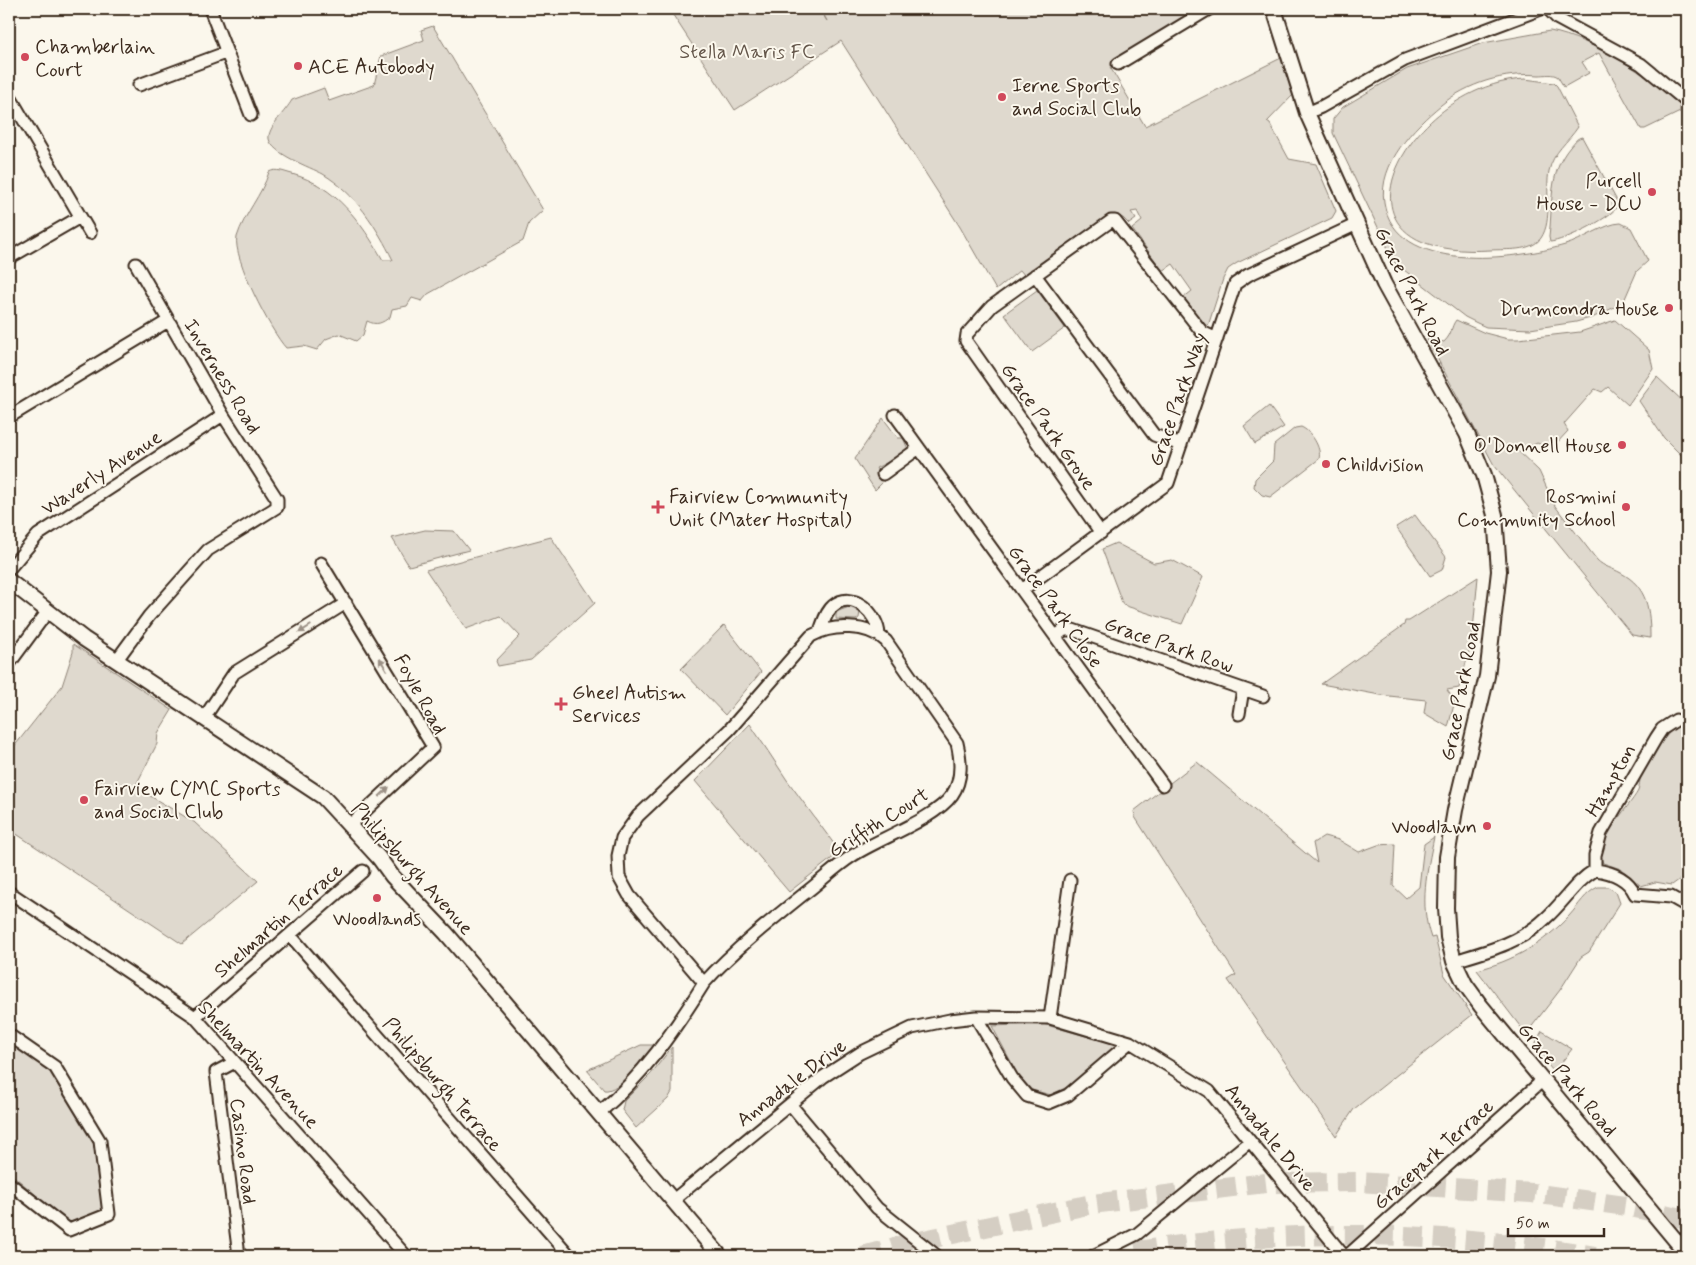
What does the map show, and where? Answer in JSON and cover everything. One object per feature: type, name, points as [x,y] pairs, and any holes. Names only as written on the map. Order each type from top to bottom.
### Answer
[{"type":"street","points":[[210,9],[225,53],[238,78],[251,115]]},
{"type":"street","points":[[1118,64],[1209,9]]},
{"type":"street","name":"Grace Park Road","points":[[1274,9],[1307,113],[1384,284],[1467,434],[1484,475],[1497,529],[1498,579],[1488,676],[1455,810],[1447,857],[1446,908],[1448,937],[1454,961],[1465,984],[1481,1006],[1687,1254]]},
{"type":"street","points":[[1307,113],[1405,60],[1541,9]]},
{"type":"street","points":[[1548,9],[1558,19],[1641,64],[1687,102]]},
{"type":"street","points":[[139,85],[225,53]]},
{"type":"street","points":[[9,94],[12,109],[90,233]]},
{"type":"street","points":[[9,258],[80,217]]},
{"type":"street","points":[[1181,445],[1154,435],[1035,275],[1111,221],[1115,221],[1121,225],[1202,332],[1217,339]]},
{"type":"street","name":"Grace Park Way","points":[[1022,590],[1168,483],[1235,284],[1357,224]]},
{"type":"street","name":"Inverness Road","points":[[116,661],[149,616],[208,550],[277,507],[277,499],[223,415],[196,365],[168,321],[136,264]]},
{"type":"street","name":"Grace Park Grove","points":[[1035,275],[992,306],[967,334],[966,341],[1101,533]]},
{"type":"street","points":[[9,417],[168,321]]},
{"type":"street","name":"Waverly Avenue","points":[[9,569],[38,535],[223,415]]},
{"type":"street","name":"Grace Park Close","points":[[894,415],[1163,785]]},
{"type":"street","points":[[882,474],[919,448]]},
{"type":"street","name":"Foyle Road","points":[[321,562],[433,747],[349,826]]},
{"type":"street","name":"Philipsburgh Avenue","points":[[9,581],[116,661],[323,797],[379,858],[392,876],[446,933],[720,1256]]},
{"type":"street","name":"Griffith Court","points":[[599,1114],[647,1066],[670,1037],[704,983],[720,966],[779,914],[851,857],[938,809],[953,794],[959,778],[962,761],[957,743],[886,641],[879,635],[879,626],[866,608],[860,604],[847,600],[834,605],[829,610],[820,630],[811,636],[718,741],[638,816],[622,838],[618,856],[619,877],[630,895],[704,983]]},
{"type":"street","points":[[204,718],[234,673],[346,603]]},
{"type":"street","points":[[9,664],[48,611]]},
{"type":"street","points":[[820,630],[848,628],[870,631],[879,635]]},
{"type":"street","name":"Grace Park Row","points":[[1056,636],[1064,630],[1073,630],[1263,696]]},
{"type":"street","name":"Grace Park Row","points":[[1239,714],[1243,689]]},
{"type":"street","name":"Hampton","points":[[1595,870],[1595,855],[1601,833],[1659,734],[1676,720]]},
{"type":"street","points":[[1454,961],[1505,946],[1530,931],[1558,906],[1581,878],[1595,870],[1609,872],[1621,878],[1632,887],[1634,894],[1671,897],[1687,906]]},
{"type":"street","name":"Shelmartin Terrace","points":[[195,1017],[363,871]]},
{"type":"street","points":[[1050,1018],[1070,880]]},
{"type":"street","name":"Shelmartin Avenue","points":[[9,892],[195,1017],[406,1256]]},
{"type":"street","name":"Philipsburgh Terrace","points":[[290,935],[570,1256]]},
{"type":"street","points":[[976,1017],[1012,1078],[1027,1096],[1049,1103],[1068,1094],[1130,1042]]},
{"type":"street","name":"Annadale Drive","points":[[672,1201],[823,1077],[860,1053],[912,1028],[976,1017],[1050,1018],[1130,1042],[1209,1091],[1344,1256]]},
{"type":"street","points":[[9,1035],[55,1067],[100,1141],[109,1214],[69,1230],[9,1183]]},
{"type":"street","name":"Casino Road","points":[[235,1062],[216,1072],[239,1256]]},
{"type":"street","name":"Gracepark Terrace","points":[[1347,1256],[1543,1080]]},
{"type":"street","points":[[790,1104],[877,1208],[934,1255]]},
{"type":"street","points":[[1093,1256],[1137,1234],[1250,1141]]},
{"type":"green space","name":"Stella Maris FC","points":[[669,9],[819,9],[827,21],[821,9],[1201,9],[1110,67],[1145,126],[1283,57],[1293,95],[1267,122],[1270,124],[1289,159],[1316,164],[1336,211],[1332,218],[1228,269],[1208,326],[1201,323],[1183,298],[1192,291],[1173,264],[1163,271],[1132,229],[1142,221],[1137,211],[1131,212],[1136,219],[1129,224],[1123,218],[1111,215],[1025,276],[1020,270],[996,290],[960,227],[841,41],[735,110]]},
{"type":"green space","points":[[433,26],[543,210],[529,223],[523,241],[428,294],[422,301],[412,298],[407,306],[392,309],[390,317],[382,322],[377,324],[367,321],[363,335],[356,341],[339,334],[326,339],[317,350],[304,346],[286,348],[271,327],[254,294],[240,261],[237,247],[237,237],[240,229],[269,172],[277,170],[292,174],[322,187],[346,207],[366,232],[383,260],[393,260],[380,235],[355,201],[335,182],[323,174],[292,160],[277,150],[269,139],[271,130],[292,100],[324,88],[329,101],[374,85],[381,56],[424,40],[421,30]]},
{"type":"green space","points":[[1550,31],[1584,42],[1620,60],[1668,94],[1680,106],[1680,112],[1645,129],[1641,129],[1599,53],[1582,62],[1589,73],[1564,87],[1558,77],[1549,74],[1513,75],[1475,85],[1452,97],[1431,114],[1410,135],[1392,160],[1384,188],[1384,202],[1393,225],[1410,242],[1433,252],[1460,256],[1489,257],[1517,255],[1565,245],[1600,229],[1621,223],[1631,228],[1648,261],[1637,271],[1623,303],[1594,317],[1576,322],[1530,329],[1486,327],[1465,317],[1395,263],[1333,133],[1333,119],[1343,107],[1407,69],[1483,43]]},
{"type":"green space","points":[[1525,79],[1554,83],[1578,127],[1557,153],[1551,164],[1548,179],[1547,223],[1541,238],[1525,248],[1491,250],[1435,246],[1403,229],[1391,202],[1396,170],[1415,138],[1445,109],[1483,88]]},
{"type":"green space","points":[[1582,137],[1616,199],[1617,207],[1586,229],[1550,242],[1553,190],[1558,168],[1570,147]]},
{"type":"green space","points":[[1037,290],[1065,328],[1032,352],[1004,314]]},
{"type":"green space","points":[[1456,320],[1485,333],[1508,339],[1518,339],[1580,332],[1615,320],[1649,350],[1653,369],[1628,405],[1608,387],[1602,392],[1595,389],[1564,424],[1568,431],[1555,445],[1544,446],[1537,443],[1526,449],[1515,448],[1539,471],[1555,506],[1597,560],[1621,573],[1637,585],[1646,601],[1648,609],[1650,638],[1632,635],[1494,465],[1427,339],[1444,342],[1449,336]]},
{"type":"green space","points":[[1657,377],[1687,405],[1685,417],[1687,419],[1687,461],[1664,438],[1639,401]]},
{"type":"green space","points":[[1269,406],[1284,427],[1255,444],[1244,426]]},
{"type":"green space","points":[[883,418],[898,438],[903,438],[908,449],[902,455],[876,468],[884,481],[875,490],[855,459]]},
{"type":"green space","points":[[1301,427],[1315,440],[1319,450],[1319,459],[1270,497],[1262,495],[1254,487],[1255,479],[1273,461],[1274,445],[1295,428]]},
{"type":"green space","points":[[1415,515],[1446,557],[1442,570],[1430,576],[1396,527]]},
{"type":"green space","points":[[425,530],[454,531],[469,550],[409,566],[392,538]]},
{"type":"green space","points":[[551,537],[595,603],[531,660],[498,666],[496,661],[520,636],[501,616],[466,629],[426,570]]},
{"type":"green space","points":[[1116,543],[1154,563],[1172,560],[1203,577],[1182,624],[1123,605],[1102,549]]},
{"type":"green space","points":[[1478,577],[1472,641],[1459,688],[1447,690],[1455,701],[1448,727],[1424,713],[1426,700],[1380,695],[1321,684],[1404,625],[1405,621],[1409,621]]},
{"type":"green space","points":[[849,607],[856,608],[860,612],[859,618],[856,620],[836,619],[836,612]]},
{"type":"green space","points":[[724,625],[761,672],[725,715],[681,669]]},
{"type":"green space","name":"Fairview CYMC Sports and Social Club","points":[[73,644],[172,710],[158,733],[157,744],[135,787],[194,822],[258,881],[182,944],[9,829],[9,753],[62,686],[73,652]]},
{"type":"green space","points":[[1682,722],[1687,729],[1687,874],[1672,885],[1655,882],[1641,886],[1621,869],[1603,863],[1601,855],[1602,846],[1606,836],[1638,791],[1641,776],[1654,753],[1669,733]]},
{"type":"green space","points":[[750,724],[787,780],[840,852],[789,892],[695,781]]},
{"type":"green space","points":[[1197,762],[1317,863],[1313,843],[1324,836],[1339,840],[1359,852],[1378,845],[1395,844],[1393,886],[1406,898],[1419,887],[1424,844],[1434,837],[1425,888],[1427,925],[1431,938],[1435,937],[1444,974],[1472,1015],[1354,1109],[1336,1136],[1228,980],[1236,975],[1135,817],[1134,811]]},
{"type":"green space","points":[[1598,887],[1608,887],[1616,892],[1620,903],[1589,952],[1581,957],[1560,990],[1526,1034],[1477,970],[1503,962],[1538,943],[1559,926],[1586,896]]},
{"type":"green space","points":[[1043,1024],[1118,1045],[1071,1085],[1051,1095],[1032,1090],[1018,1075],[992,1026]]},
{"type":"green space","points":[[1542,1031],[1572,1049],[1554,1072],[1533,1048]]},
{"type":"green space","points":[[9,1042],[51,1072],[93,1141],[104,1213],[71,1225],[9,1172]]},
{"type":"green space","points":[[641,1045],[655,1045],[617,1086],[604,1090],[587,1070]]},
{"type":"green space","points":[[672,1047],[672,1092],[668,1099],[636,1128],[622,1110],[624,1101],[651,1074]]},
{"type":"tunnel","points":[[863,1256],[906,1244],[1092,1204],[1266,1183],[1357,1182],[1532,1193],[1626,1206],[1687,1219]]},
{"type":"tunnel","points":[[1106,1256],[1228,1240],[1289,1236],[1351,1235],[1474,1240],[1595,1256]]},
{"type":"place","name":"Chamberlain Court","points":[[25,57]]},
{"type":"place","name":"ACE Autobody","points":[[298,66]]},
{"type":"place","name":"Ierne Sports and Social Club","points":[[1002,97]]},
{"type":"place","name":"Purcell House - DCU","points":[[1652,192]]},
{"type":"place","name":"Drumcondra House","points":[[1669,308]]},
{"type":"place","name":"O'Donnell House","points":[[1622,445]]},
{"type":"place","name":"Childvision","points":[[1326,464]]},
{"type":"place","name":"Fairview Community Unit (Mater Hospital)","points":[[658,507]]},
{"type":"place","name":"Rosmini Community School","points":[[1626,507]]},
{"type":"place","name":"Gheel Autism Services","points":[[561,704]]},
{"type":"place","name":"Fairview CYMC Sports and Social Club","points":[[84,800]]},
{"type":"place","name":"Woodlawn","points":[[1487,826]]},
{"type":"place","name":"Woodlands","points":[[377,898]]}]
